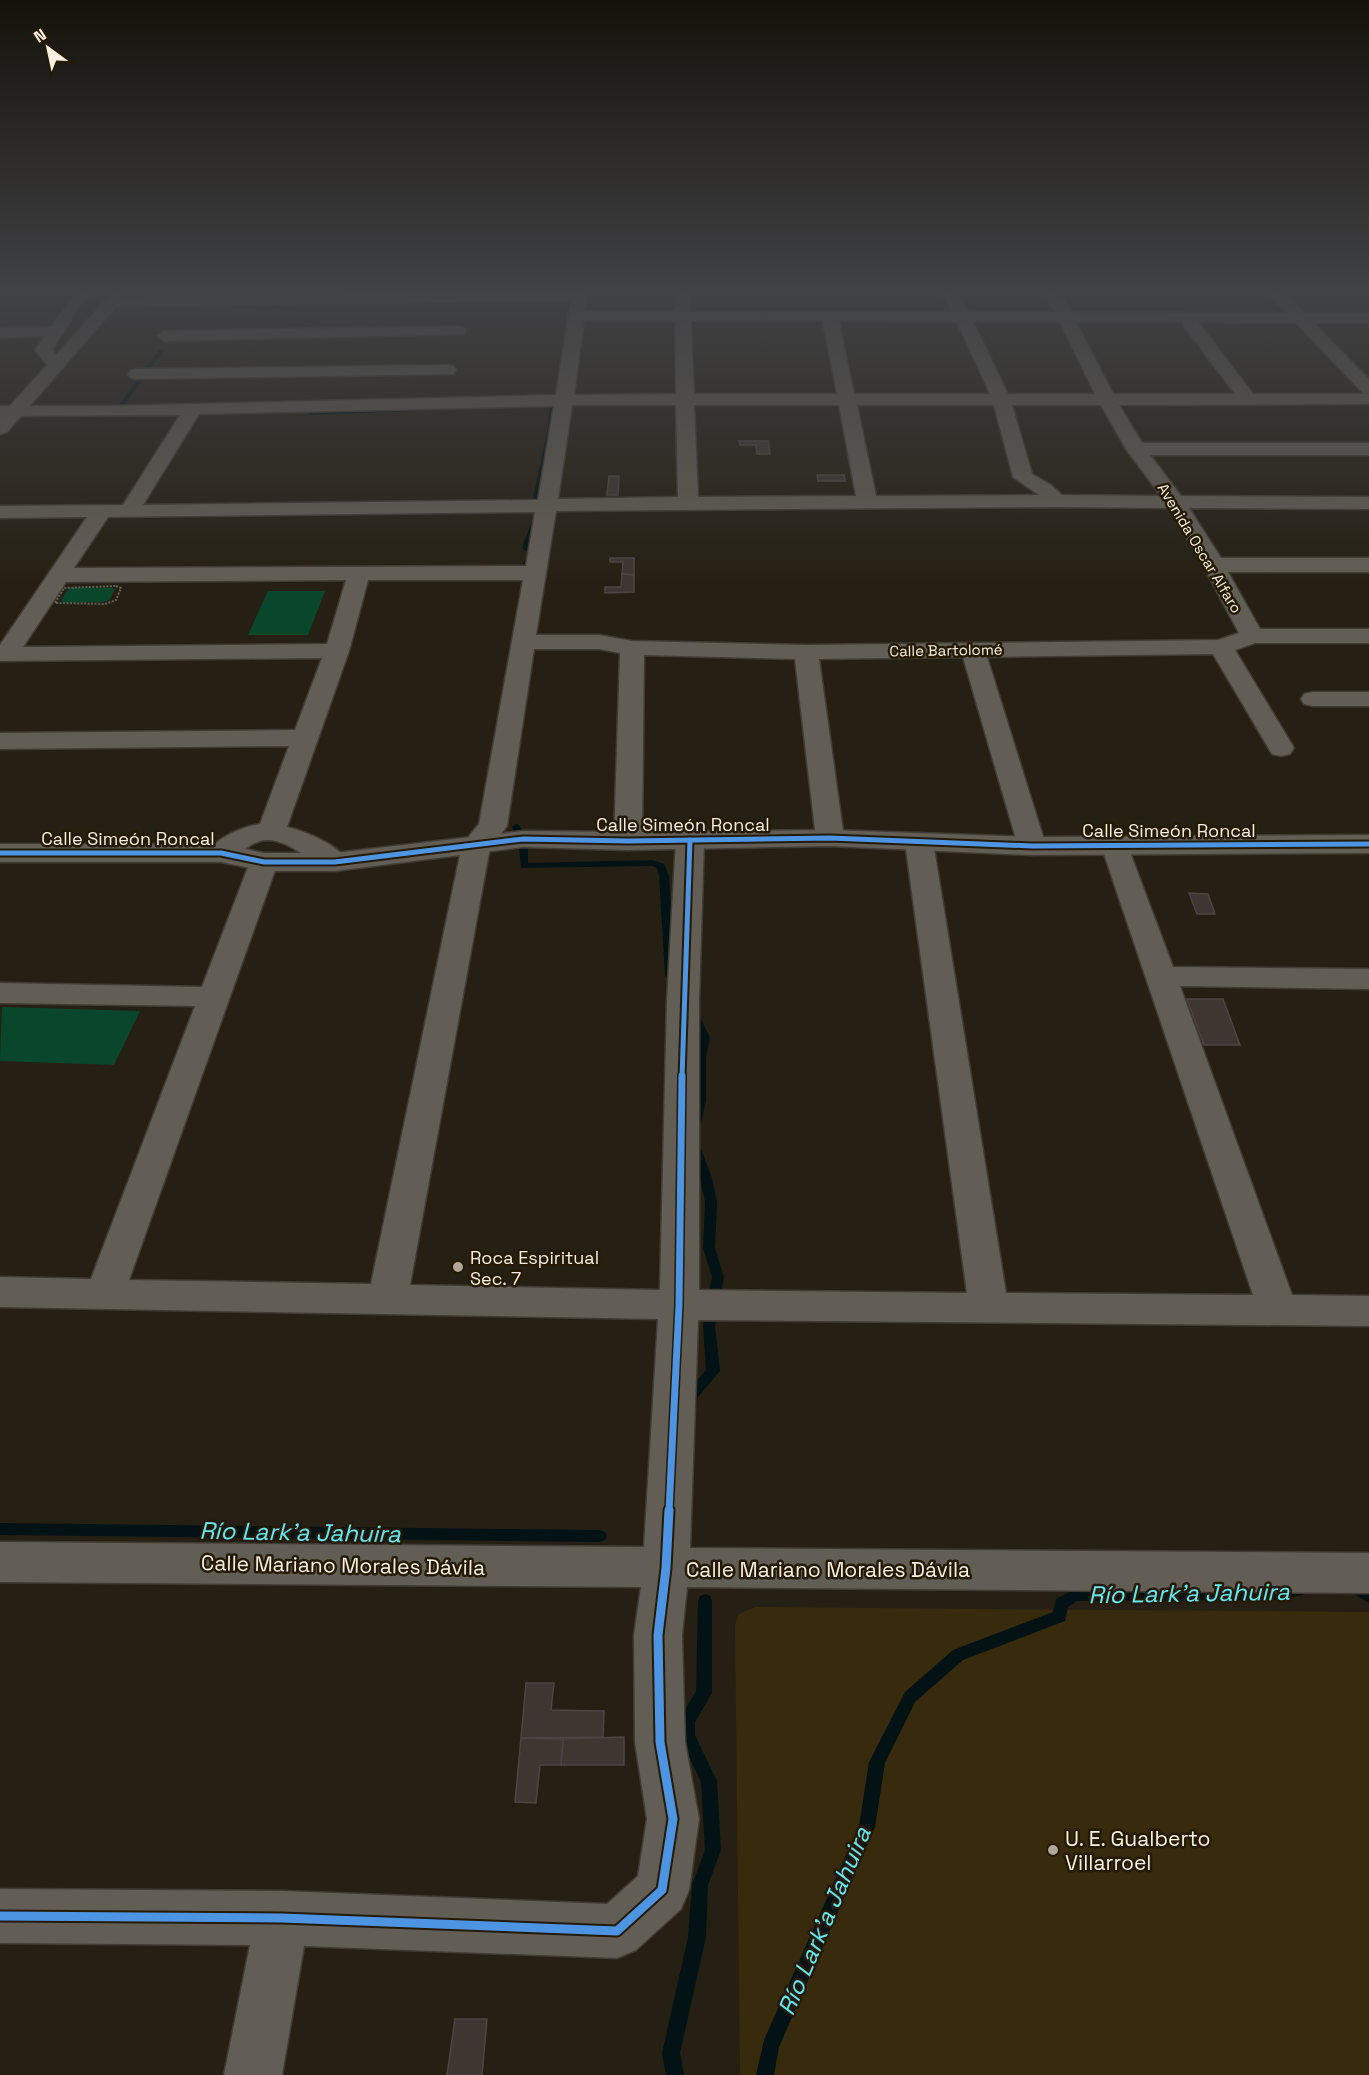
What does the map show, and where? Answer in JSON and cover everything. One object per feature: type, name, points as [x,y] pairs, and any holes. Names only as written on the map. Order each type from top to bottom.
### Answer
[{"type":"street","points":[[0,428],[6,412],[29,390]]},
{"type":"street","points":[[110,411],[125,390]]},
{"type":"street","points":[[437,402],[441,390]]},
{"type":"street","points":[[388,1298],[476,845],[493,826],[522,642],[537,573],[565,390]]},
{"type":"street","points":[[686,390],[688,503]]},
{"type":"street","points":[[845,390],[867,502]]},
{"type":"street","points":[[997,390],[1023,477],[1044,489],[1057,501]]},
{"type":"street","name":"Avenida Oscar Alfaro","points":[[1102,390],[1136,449],[1175,501],[1214,565],[1252,636]]},
{"type":"street","points":[[1241,390],[1249,400]]},
{"type":"street","points":[[6,412],[563,400],[1369,399]]},
{"type":"street","points":[[129,511],[193,409]]},
{"type":"street","points":[[1136,449],[1369,449]]},
{"type":"street","points":[[0,512],[522,508],[546,505],[688,503],[1175,501],[1369,503]]},
{"type":"street","points":[[3,654],[60,575],[102,511]]},
{"type":"street","points":[[1214,565],[1369,565]]},
{"type":"street","points":[[60,575],[537,573]]},
{"type":"street","points":[[105,1293],[215,997],[303,738],[337,651],[359,574]]},
{"type":"street","name":"Calle Bartolomé","points":[[522,642],[599,642],[632,648],[806,652],[1221,647],[1238,643],[1252,636],[1369,636]]},
{"type":"street","points":[[1221,647],[1281,748]]},
{"type":"street","points":[[628,841],[632,648]]},
{"type":"street","points":[[973,650],[1032,846]]},
{"type":"street","points":[[3,654],[337,651]]},
{"type":"street","points":[[806,652],[830,838]]},
{"type":"street","points":[[1313,699],[1369,699]]},
{"type":"street","points":[[0,741],[303,738]]},
{"type":"street","name":"Calle Simeón Roncal","points":[[0,853],[221,853],[267,847],[335,862],[523,839],[628,841],[830,838],[1032,846],[1369,843]]},
{"type":"street","points":[[0,1916],[282,1918],[617,1932],[662,1890],[673,1819],[660,1742],[658,1635],[666,1568],[679,1305],[683,1000],[690,840]]},
{"type":"street","points":[[919,842],[989,1307]]},
{"type":"street","points":[[1115,845],[1278,1311]]},
{"type":"street","points":[[1161,976],[1369,979]]},
{"type":"street","points":[[0,993],[215,997]]},
{"type":"street","points":[[0,1292],[679,1305],[1369,1311]]},
{"type":"street","name":"Calle Mariano Morales Dávila","points":[[0,1562],[1369,1573]]},
{"type":"street","points":[[253,2075],[282,1918]]},
{"type":"path","points":[[88,609],[91,604]]},
{"type":"shaded area","name":"U. E. Gualberto Villarroel","points":[[755,1607],[1369,1612],[1369,2075],[740,2075],[735,1625],[739,1614]]},
{"type":"green space","points":[[73,587],[115,589],[109,600],[104,602],[63,603],[61,601],[68,589]]},
{"type":"green space","points":[[268,591],[325,591],[308,635],[248,635]]},
{"type":"green space","points":[[2,1007],[140,1011],[114,1065],[0,1061]]},
{"type":"building","points":[[739,441],[768,441],[770,454],[757,454],[756,445],[740,445]]},
{"type":"building","points":[[817,475],[844,475],[845,481],[818,481]]},
{"type":"building","points":[[609,476],[619,476],[618,495],[607,495]]},
{"type":"building","points":[[610,558],[634,558],[634,575],[622,574],[623,562],[610,562]]},
{"type":"building","points":[[622,574],[634,575],[634,592],[605,593],[605,587],[621,587]]},
{"type":"building","points":[[1189,893],[1208,894],[1215,914],[1197,914]]},
{"type":"building","points":[[1187,999],[1223,999],[1240,1045],[1204,1045]]},
{"type":"building","points":[[526,1683],[554,1683],[551,1710],[604,1711],[603,1737],[521,1738]]},
{"type":"building","points":[[624,1737],[624,1765],[561,1765],[563,1739]]},
{"type":"building","points":[[521,1738],[563,1739],[561,1765],[540,1765],[536,1803],[515,1802]]},
{"type":"building","points":[[455,2019],[487,2019],[482,2075],[447,2075]]},
{"type":"waterway","name":"Río Lark’a Jahuira","points":[[132,390],[122,404],[138,408]]},
{"type":"waterway","name":"Río Lark’a Jahuira","points":[[522,580],[526,564],[533,552],[525,548],[539,509],[540,503],[536,498],[551,426],[552,405],[541,405]]},
{"type":"waterway","name":"Río Lark’a Jahuira","points":[[300,409],[312,413],[421,409]]},
{"type":"waterway","points":[[516,827],[523,839],[524,866],[653,863],[661,866],[664,876],[670,975]]},
{"type":"waterway","points":[[693,1013],[705,1038],[701,1057],[701,1101],[695,1123]]},
{"type":"waterway","points":[[691,1402],[691,1395],[713,1371],[709,1326],[718,1277],[709,1248],[711,1202],[706,1178],[695,1149]]},
{"type":"waterway","name":"Río Lark’a Jahuira","points":[[0,1529],[600,1536]]},
{"type":"waterway","name":"Río Lark’a Jahuira","points":[[1352,1585],[1369,1597]]},
{"type":"waterway","name":"Río Lark’a Jahuira","points":[[765,2075],[770,2046],[867,1827],[877,1762],[910,1697],[958,1655],[1060,1616],[1061,1604],[1075,1595],[1273,1594],[1298,1590]]},
{"type":"waterway","name":"Río Lark’a Jahuira","points":[[675,2075],[671,2053],[697,1937],[700,1885],[713,1850],[709,1781],[687,1736],[687,1720],[704,1693],[705,1601]]},
{"type":"cycle path","points":[[0,853],[221,853],[264,862],[335,862],[523,839],[628,841],[830,838],[1032,846],[1369,844]]},
{"type":"cycle path","points":[[0,1916],[282,1918],[617,1931],[662,1890],[673,1819],[660,1742],[658,1635],[666,1568],[679,1305],[683,1000],[690,840]]},
{"type":"place","name":"Roca Espiritual Sec. 7","points":[[458,1267]]},
{"type":"place","name":"U. E. Gualberto Villarroel","points":[[1053,1850]]}]
